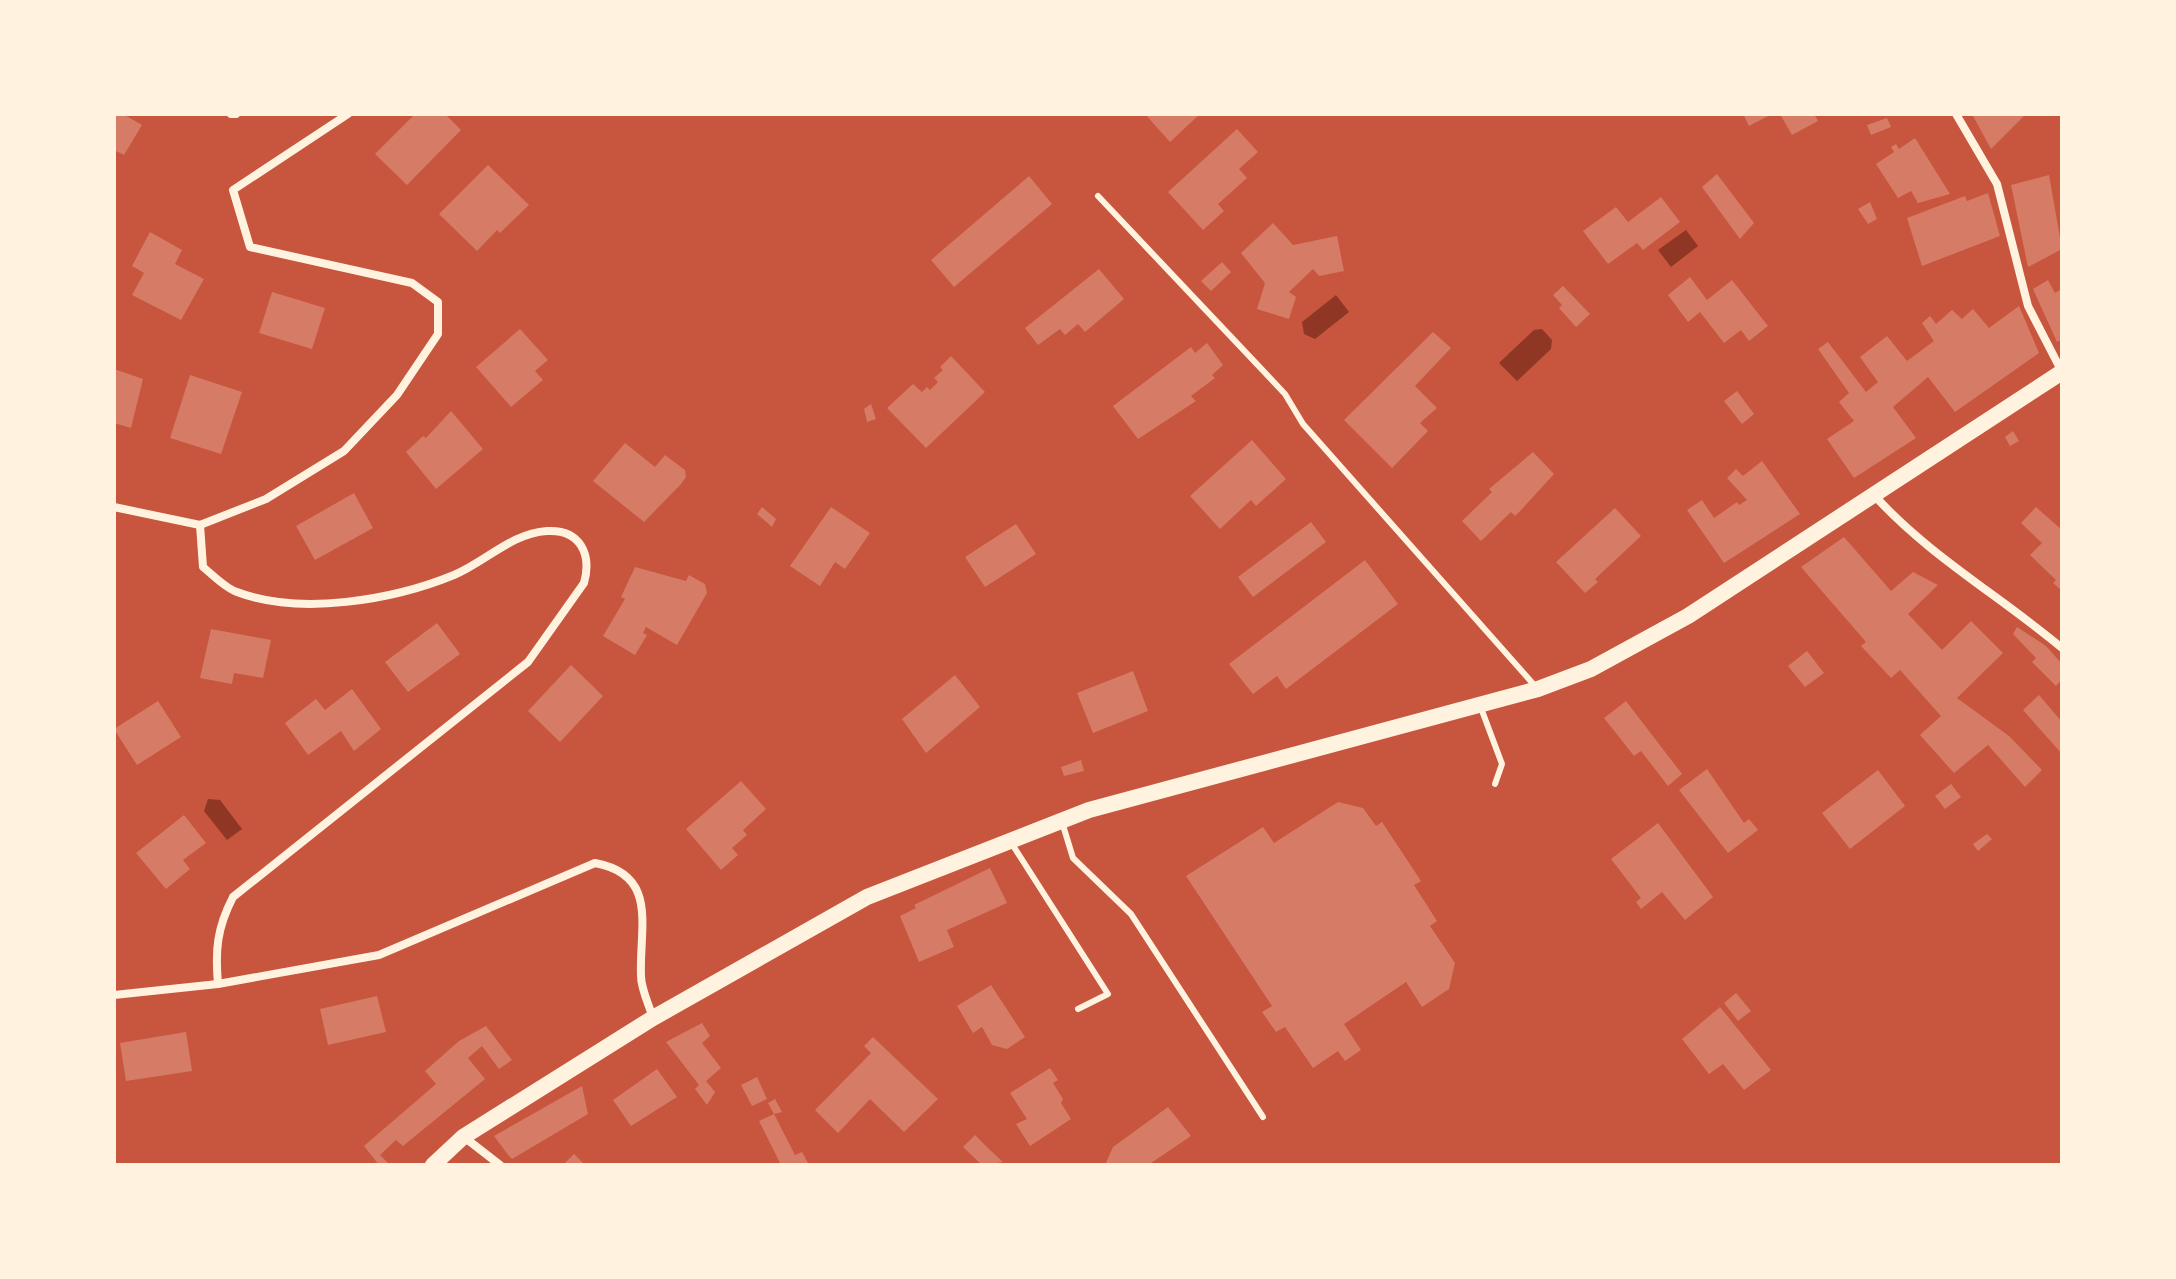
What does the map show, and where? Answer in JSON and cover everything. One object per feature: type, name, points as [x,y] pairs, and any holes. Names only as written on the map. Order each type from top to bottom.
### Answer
[{"type":"main road","points":[[433,1165],[463,1137],[653,1018],[867,897],[1089,810],[1538,689],[1591,669],[1688,616],[1872,493],[2062,372]]},
{"type":"street","points":[[114,507],[200,525],[266,499],[344,451],[397,395],[438,334],[438,302],[412,283],[250,247],[233,190],[348,114]]},
{"type":"street","points":[[1956,114],[1997,184],[2028,306],[2062,372]]},
{"type":"street","points":[[1872,493],[1906,531],[2011,605],[2062,648]]},
{"type":"street","points":[[200,525],[203,567],[236,592],[296,603],[374,600],[455,575],[522,536],[548,531],[570,534],[585,548],[588,567],[584,583],[528,662],[233,897],[220,921],[214,949],[218,984]]},
{"type":"street","points":[[114,995],[218,984],[379,955],[595,863],[619,867],[630,879],[643,906],[640,980],[653,1018]]},
{"type":"street","points":[[463,1137],[500,1165]]},
{"type":"lane","points":[[1098,196],[1285,394],[1303,424],[1538,689]]},
{"type":"lane","points":[[1480,705],[1502,764],[1495,784]]},
{"type":"lane","points":[[1061,821],[1073,858],[1131,914],[1263,1117]]},
{"type":"lane","points":[[1010,841],[1108,994],[1078,1009]]},
{"type":"shaded area","points":[[1686,230],[1698,246],[1671,267],[1658,250]]},
{"type":"shaded area","points":[[1336,295],[1349,312],[1315,339],[1304,334],[1302,322]]},
{"type":"shaded area","points":[[1542,329],[1552,340],[1551,349],[1517,381],[1499,363],[1534,330]]},
{"type":"shaded area","points":[[208,799],[220,800],[242,829],[227,840],[204,811]]},
{"type":"building","points":[[114,114],[123,114],[142,125],[124,155],[114,150]]},
{"type":"building","points":[[415,114],[445,114],[461,130],[407,185],[375,154]]},
{"type":"building","points":[[1145,114],[1200,114],[1170,142]]},
{"type":"building","points":[[1743,114],[1772,114],[1749,126]]},
{"type":"building","points":[[1780,114],[1814,114],[1818,121],[1792,135]]},
{"type":"building","points":[[1972,114],[2026,114],[1991,149]]},
{"type":"building","points":[[1887,118],[1891,127],[1871,135],[1867,125]]},
{"type":"building","points":[[1237,129],[1258,152],[1239,169],[1247,178],[1218,204],[1224,211],[1203,230],[1168,192]]},
{"type":"building","points":[[1915,138],[1950,194],[1918,203],[1911,191],[1898,198],[1876,164],[1894,152],[1891,147],[1896,144],[1899,149]]},
{"type":"building","points":[[488,165],[529,205],[500,233],[497,230],[477,251],[439,214]]},
{"type":"building","points":[[1717,174],[1754,223],[1740,239],[1702,187]]},
{"type":"building","points":[[2049,175],[2062,249],[2028,267],[2011,185]]},
{"type":"building","points":[[1029,176],[1052,204],[954,287],[931,260]]},
{"type":"building","points":[[1988,193],[2000,236],[1922,266],[1907,218],[1965,196],[1967,201]]},
{"type":"building","points":[[1661,197],[1680,222],[1643,250],[1637,243],[1608,264],[1583,231],[1616,207],[1628,222]]},
{"type":"building","points":[[1870,202],[1877,219],[1868,224],[1858,209]]},
{"type":"building","points":[[1273,223],[1293,245],[1337,236],[1344,271],[1319,276],[1313,269],[1289,292],[1296,297],[1289,319],[1257,309],[1265,283],[1241,253]]},
{"type":"building","points":[[150,232],[182,250],[175,264],[204,279],[181,320],[132,295],[144,273],[132,266]]},
{"type":"building","points":[[1222,262],[1231,272],[1211,291],[1201,281]]},
{"type":"building","points":[[1099,269],[1124,299],[1085,332],[1078,324],[1065,335],[1060,329],[1038,345],[1025,328]]},
{"type":"building","points":[[1690,277],[1707,300],[1732,280],[1768,326],[1749,341],[1741,330],[1724,343],[1700,312],[1688,322],[1668,295]]},
{"type":"building","points":[[2048,280],[2055,293],[2062,289],[2062,339],[2057,342],[2033,289]]},
{"type":"building","points":[[1563,286],[1590,314],[1576,327],[1559,308],[1562,305],[1553,295]]},
{"type":"building","points":[[272,292],[325,308],[312,349],[259,333]]},
{"type":"building","points":[[2019,306],[2039,353],[1955,412],[1928,377],[1893,407],[1916,438],[1854,478],[1827,439],[1854,421],[1839,402],[1849,393],[1818,349],[1828,342],[1866,392],[1878,382],[1860,357],[1887,336],[1907,361],[1934,341],[1922,323],[1930,316],[1936,324],[1952,310],[1962,319],[1973,309],[1989,328]]},
{"type":"building","points":[[520,329],[548,360],[535,371],[543,380],[511,407],[476,367]]},
{"type":"building","points":[[1433,332],[1451,348],[1415,386],[1437,408],[1420,423],[1428,431],[1392,468],[1344,420]]},
{"type":"building","points":[[1207,343],[1223,365],[1212,375],[1215,378],[1191,396],[1196,401],[1138,439],[1113,406],[1191,347],[1195,353]]},
{"type":"building","points":[[951,356],[985,392],[926,448],[887,408],[913,384],[922,392],[927,387],[930,390],[938,382],[934,378],[943,370],[940,367]]},
{"type":"building","points":[[114,369],[143,379],[131,428],[114,423]]},
{"type":"building","points":[[190,375],[242,392],[221,454],[170,438]]},
{"type":"building","points":[[1737,391],[1754,414],[1742,424],[1724,401]]},
{"type":"building","points":[[871,404],[876,419],[867,422],[864,409]]},
{"type":"building","points":[[451,411],[483,449],[436,489],[406,452],[423,436],[426,438]]},
{"type":"building","points":[[2013,431],[2019,441],[2010,446],[2005,437]]},
{"type":"building","points":[[1252,440],[1286,479],[1256,506],[1251,500],[1220,529],[1190,496]]},
{"type":"building","points":[[625,443],[655,467],[665,455],[685,470],[686,477],[681,484],[644,522],[593,481]]},
{"type":"building","points":[[1533,452],[1554,474],[1515,516],[1511,512],[1481,541],[1462,521],[1492,492],[1489,489]]},
{"type":"building","points":[[1762,461],[1800,514],[1724,563],[1687,510],[1702,500],[1714,518],[1737,502],[1739,505],[1747,500],[1727,478],[1736,469],[1743,476]]},
{"type":"building","points":[[354,493],[373,528],[315,560],[296,526]]},
{"type":"building","points":[[762,507],[776,519],[772,527],[757,514]]},
{"type":"building","points":[[831,507],[870,533],[845,569],[835,562],[820,586],[790,566]]},
{"type":"building","points":[[2036,507],[2062,530],[2062,591],[2053,583],[2056,580],[2030,555],[2042,543],[2021,523]]},
{"type":"building","points":[[1615,508],[1641,536],[1595,579],[1598,582],[1585,593],[1556,562]]},
{"type":"building","points":[[1311,522],[1326,542],[1253,597],[1238,577]]},
{"type":"building","points":[[1016,524],[1036,554],[985,587],[965,557]]},
{"type":"building","points":[[1844,537],[1891,591],[1913,572],[1938,585],[1908,614],[1942,650],[1971,621],[2003,653],[1957,698],[2009,736],[2042,770],[2025,787],[1988,745],[1954,773],[1920,735],[1941,716],[1900,670],[1891,678],[1861,646],[1866,642],[1801,567]]},
{"type":"building","points":[[1365,560],[1398,604],[1286,689],[1277,676],[1253,694],[1229,664]]},
{"type":"building","points":[[635,567],[686,581],[689,575],[705,584],[707,593],[677,645],[646,627],[643,633],[647,635],[635,655],[603,636],[625,599],[621,597]]},
{"type":"building","points":[[437,623],[460,654],[408,692],[385,662]]},
{"type":"building","points":[[2017,627],[2046,646],[2062,664],[2062,679],[2056,686],[2032,662],[2036,658],[2013,634]]},
{"type":"building","points":[[211,629],[271,640],[263,678],[234,673],[232,684],[200,678]]},
{"type":"building","points":[[1807,651],[1824,673],[1805,687],[1788,666]]},
{"type":"building","points":[[571,665],[603,696],[560,742],[528,711]]},
{"type":"building","points":[[1133,671],[1148,711],[1093,733],[1077,693]]},
{"type":"building","points":[[955,675],[980,707],[926,753],[902,719]]},
{"type":"building","points":[[352,689],[381,729],[354,751],[341,731],[308,755],[285,723],[316,699],[325,710]]},
{"type":"building","points":[[2039,695],[2062,722],[2062,754],[2023,710]]},
{"type":"building","points":[[158,701],[181,737],[137,765],[114,729]]},
{"type":"building","points":[[1626,701],[1682,774],[1668,786],[1641,751],[1634,756],[1604,718]]},
{"type":"building","points":[[1081,760],[1084,771],[1064,776],[1061,767]]},
{"type":"building","points":[[1707,769],[1744,823],[1749,819],[1758,830],[1728,853],[1679,790]]},
{"type":"building","points":[[1878,770],[1905,806],[1850,849],[1822,813]]},
{"type":"building","points":[[741,781],[766,809],[743,830],[747,835],[732,848],[738,855],[721,870],[686,829]]},
{"type":"building","points":[[1951,784],[1961,797],[1945,809],[1935,796]]},
{"type":"building","points":[[1338,802],[1363,808],[1376,826],[1382,822],[1421,881],[1414,885],[1437,921],[1430,926],[1455,963],[1449,989],[1422,1007],[1406,982],[1344,1024],[1361,1050],[1345,1061],[1338,1051],[1313,1068],[1285,1027],[1276,1032],[1262,1012],[1272,1006],[1186,876],[1263,827],[1274,843]]},
{"type":"building","points":[[184,815],[206,843],[183,860],[190,869],[166,889],[136,853]]},
{"type":"building","points":[[1658,823],[1713,897],[1685,920],[1662,892],[1641,909],[1636,902],[1641,898],[1611,859]]},
{"type":"building","points":[[1987,834],[1992,839],[1978,851],[1973,844]]},
{"type":"building","points":[[990,868],[1007,903],[947,930],[954,947],[919,962],[900,916],[916,908],[914,905]]},
{"type":"building","points":[[991,985],[1025,1037],[1007,1049],[992,1045],[982,1027],[973,1033],[957,1006]]},
{"type":"building","points":[[1736,993],[1751,1011],[1738,1021],[1724,1003]]},
{"type":"building","points":[[377,996],[386,1032],[328,1045],[320,1009]]},
{"type":"building","points":[[1720,1007],[1771,1070],[1744,1090],[1723,1064],[1709,1074],[1682,1039]]},
{"type":"building","points":[[702,1023],[710,1036],[702,1043],[721,1068],[706,1081],[715,1092],[707,1105],[695,1089],[699,1085],[666,1042]]},
{"type":"building","points":[[486,1026],[512,1060],[499,1069],[482,1046],[468,1058],[485,1079],[403,1146],[396,1140],[380,1155],[388,1163],[379,1165],[364,1146],[436,1084],[425,1071],[459,1041]]},
{"type":"building","points":[[186,1032],[192,1071],[126,1081],[120,1043]]},
{"type":"building","points":[[873,1037],[938,1099],[904,1132],[870,1099],[838,1133],[815,1110],[871,1053],[864,1046]]},
{"type":"building","points":[[1050,1068],[1058,1080],[1053,1083],[1063,1099],[1061,1103],[1071,1119],[1030,1146],[1016,1124],[1027,1119],[1010,1093]]},
{"type":"building","points":[[657,1069],[677,1097],[631,1126],[613,1100]]},
{"type":"building","points":[[757,1077],[767,1099],[752,1106],[741,1085]]},
{"type":"building","points":[[582,1086],[588,1114],[512,1159],[494,1136]]},
{"type":"building","points":[[775,1099],[782,1112],[774,1114],[768,1103]]},
{"type":"building","points":[[1168,1107],[1191,1136],[1148,1165],[1105,1165],[1113,1147]]},
{"type":"building","points":[[774,1114],[795,1155],[802,1152],[809,1165],[781,1165],[759,1121]]},
{"type":"building","points":[[975,1135],[1003,1162],[982,1165],[963,1147]]},
{"type":"building","points":[[574,1154],[585,1165],[563,1165]]}]
